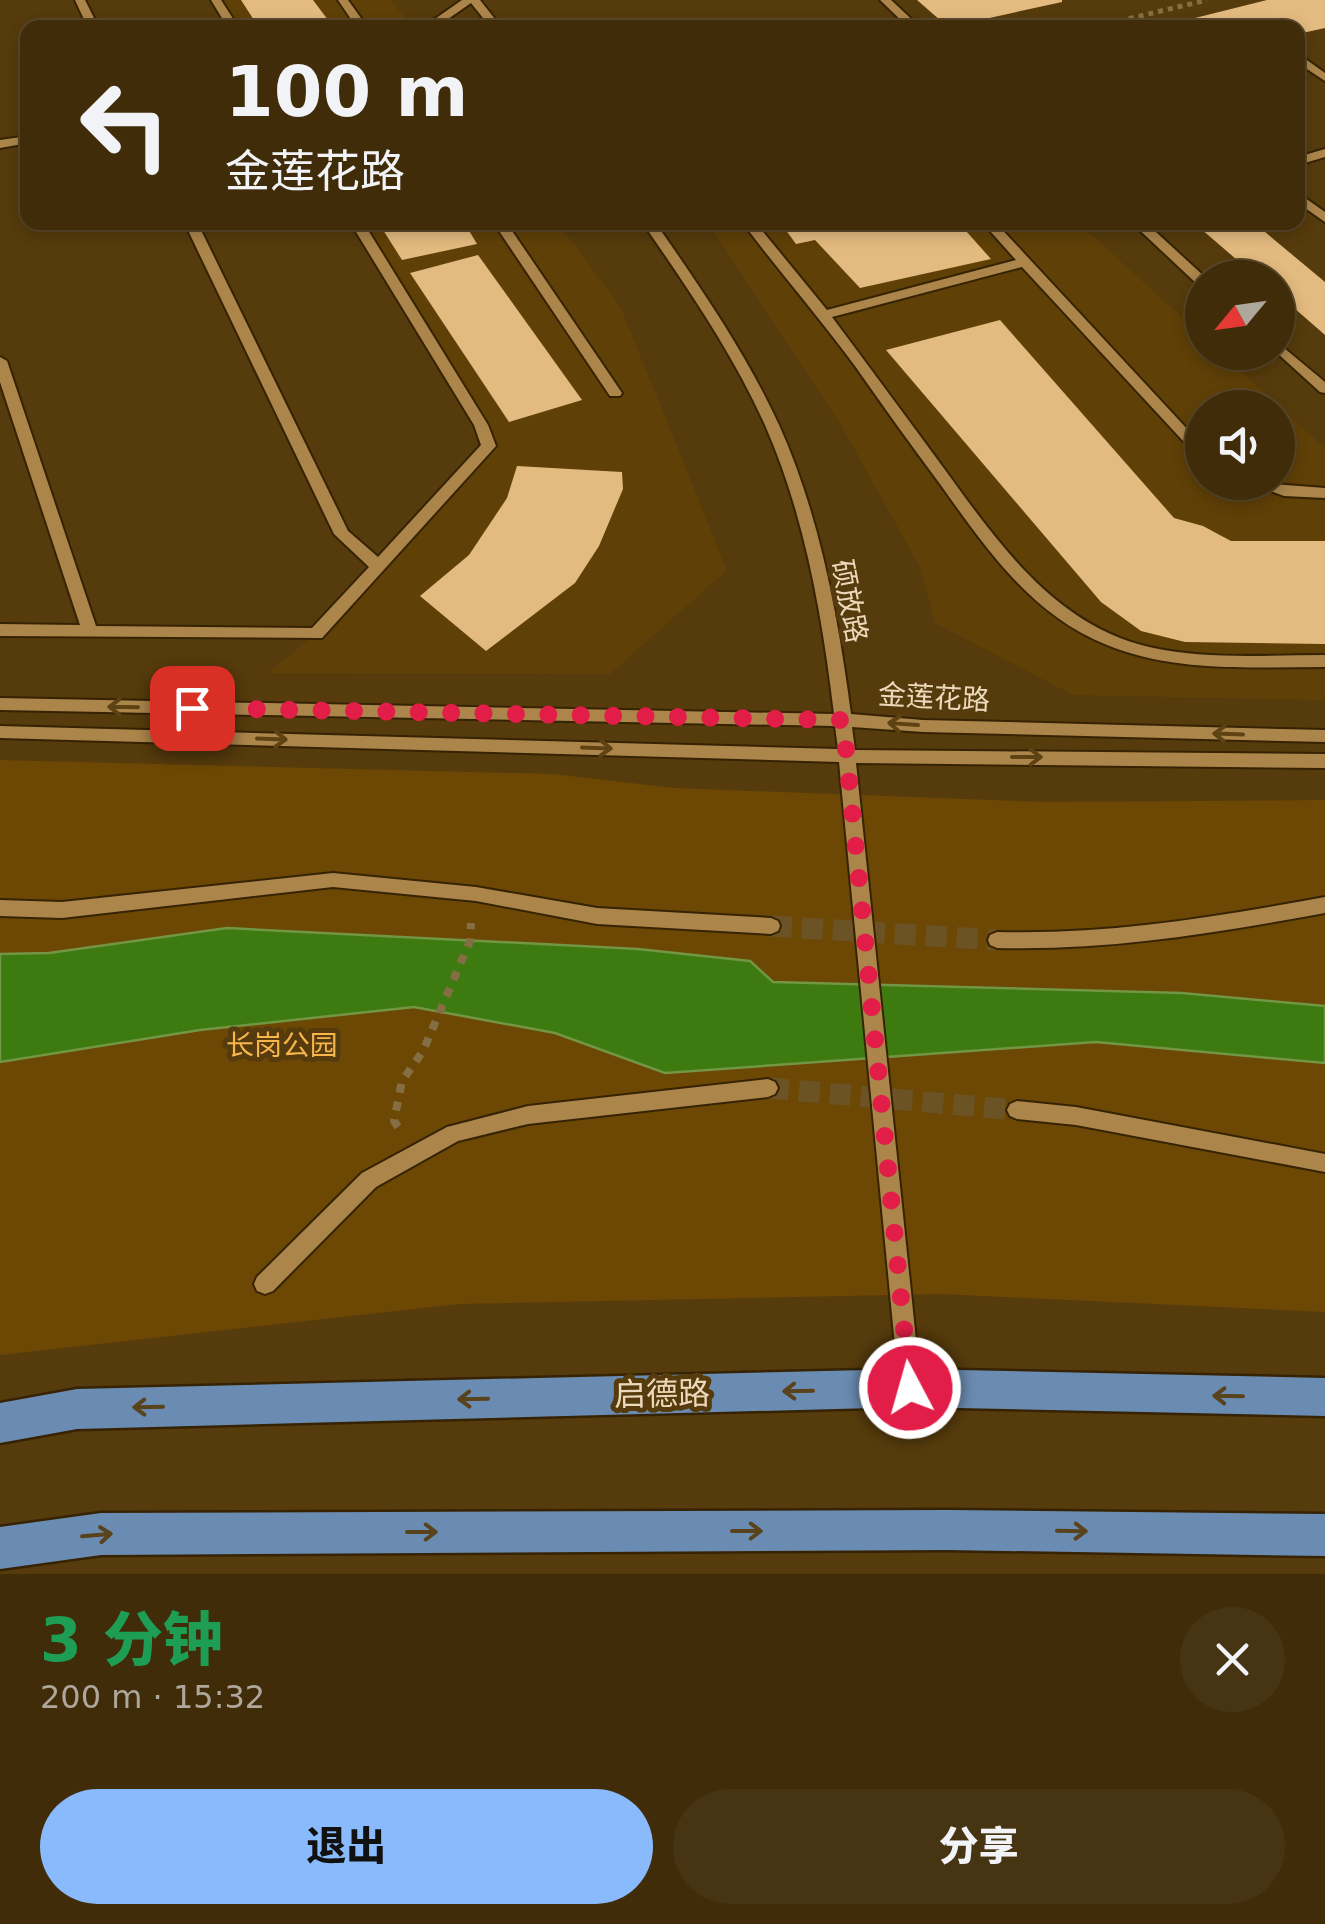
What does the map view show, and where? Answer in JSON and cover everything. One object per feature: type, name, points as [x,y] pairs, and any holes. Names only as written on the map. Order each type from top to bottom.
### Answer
[{"type":"main road","name":"启德路","points":[[0,1423],[77,1409],[910,1388],[1325,1397]]},
{"type":"main road","points":[[0,1548],[121,1534],[947,1530],[1325,1535]]},
{"type":"street","points":[[440,20],[471,0],[490,20]]},
{"type":"street","points":[[885,0],[907,20]]},
{"type":"street","points":[[1305,202],[1325,218]]},
{"type":"street","points":[[194,230],[342,534],[378,566]]},
{"type":"street","points":[[0,630],[316,634],[489,446],[481,425],[361,230]]},
{"type":"street","points":[[504,230],[615,393]]},
{"type":"street","name":"硕放路","points":[[654,230],[746,372],[785,456],[818,573],[843,720],[910,1388]]},
{"type":"street","points":[[755,230],[824,315],[1001,557],[1028,586],[1069,619],[1110,641],[1174,660],[1325,661]]},
{"type":"street","points":[[995,230],[1185,435]]},
{"type":"street","points":[[1146,230],[1185,265]]},
{"type":"street","points":[[824,315],[1025,262]]},
{"type":"street","points":[[0,360],[90,631]]},
{"type":"street","points":[[1295,362],[1325,389]]},
{"type":"street","points":[[1295,492],[1325,493]]},
{"type":"street","name":"金莲花路","points":[[0,704],[843,720],[923,726],[1325,736]]},
{"type":"street","name":"金莲花路","points":[[0,732],[847,756],[1325,761]]},
{"type":"street","points":[[0,908],[62,910],[333,880],[476,894],[597,916],[771,926]]},
{"type":"street","points":[[997,940],[1055,943],[1148,938],[1325,905]]},
{"type":"street","points":[[264,1284],[369,1180],[454,1133],[495,1121],[768,1088]]},
{"type":"street","points":[[1016,1110],[1076,1116],[1325,1163]]},
{"type":"path","points":[[1123,20],[1207,0]]},
{"type":"path","points":[[416,1152],[394,1121],[402,1080],[423,1052],[470,942],[476,894]]},
{"type":"shaded area","points":[[216,0],[391,0],[407,20],[229,20]]},
{"type":"shaded area","points":[[360,230],[563,230],[621,308],[727,570],[610,674],[268,673],[316,634],[489,446]]},
{"type":"shaded area","points":[[713,230],[1087,230],[1185,320],[1185,370],[1240,370],[1262,390],[1185,390],[1185,500],[1295,500],[1295,421],[1325,448],[1325,700],[1073,695],[935,623],[921,569],[841,425]]},
{"type":"shaded area","points":[[227,928],[638,949],[750,961],[773,982],[1182,993],[1325,1006],[1325,1063],[1096,1042],[665,1073],[555,1033],[414,1007],[200,1030],[0,1062],[0,954],[49,953]]},
{"type":"green space","name":"长岗公园","points":[[0,760],[553,774],[674,788],[1045,802],[1325,800],[1325,1312],[940,1294],[459,1304],[0,1355]]},
{"type":"building","points":[[241,0],[313,0],[328,20],[254,20]]},
{"type":"building","points":[[917,0],[1062,0],[980,20],[940,20]]},
{"type":"building","points":[[1267,0],[1325,0],[1325,28],[1305,32],[1305,20],[1187,20]]},
{"type":"building","points":[[383,230],[469,230],[477,244],[402,260]]},
{"type":"building","points":[[786,230],[965,230],[991,259],[860,288],[815,240],[796,244]]},
{"type":"building","points":[[1202,230],[1263,230],[1325,282],[1325,335],[1295,309],[1295,260],[1237,260]]},
{"type":"building","points":[[478,255],[582,400],[509,422],[410,273]]},
{"type":"building","points":[[1000,320],[1174,518],[1203,526],[1231,541],[1325,541],[1325,644],[1185,642],[1141,631],[1101,602],[886,350]]},
{"type":"building","points":[[517,466],[622,472],[623,489],[599,546],[575,583],[486,651],[420,596],[469,555],[507,498]]},
{"type":"tunnel","points":[[771,926],[997,940]]},
{"type":"tunnel","points":[[768,1088],[1017,1110]]},
{"type":"route","points":[[192,708],[843,720],[910,1388]]}]
